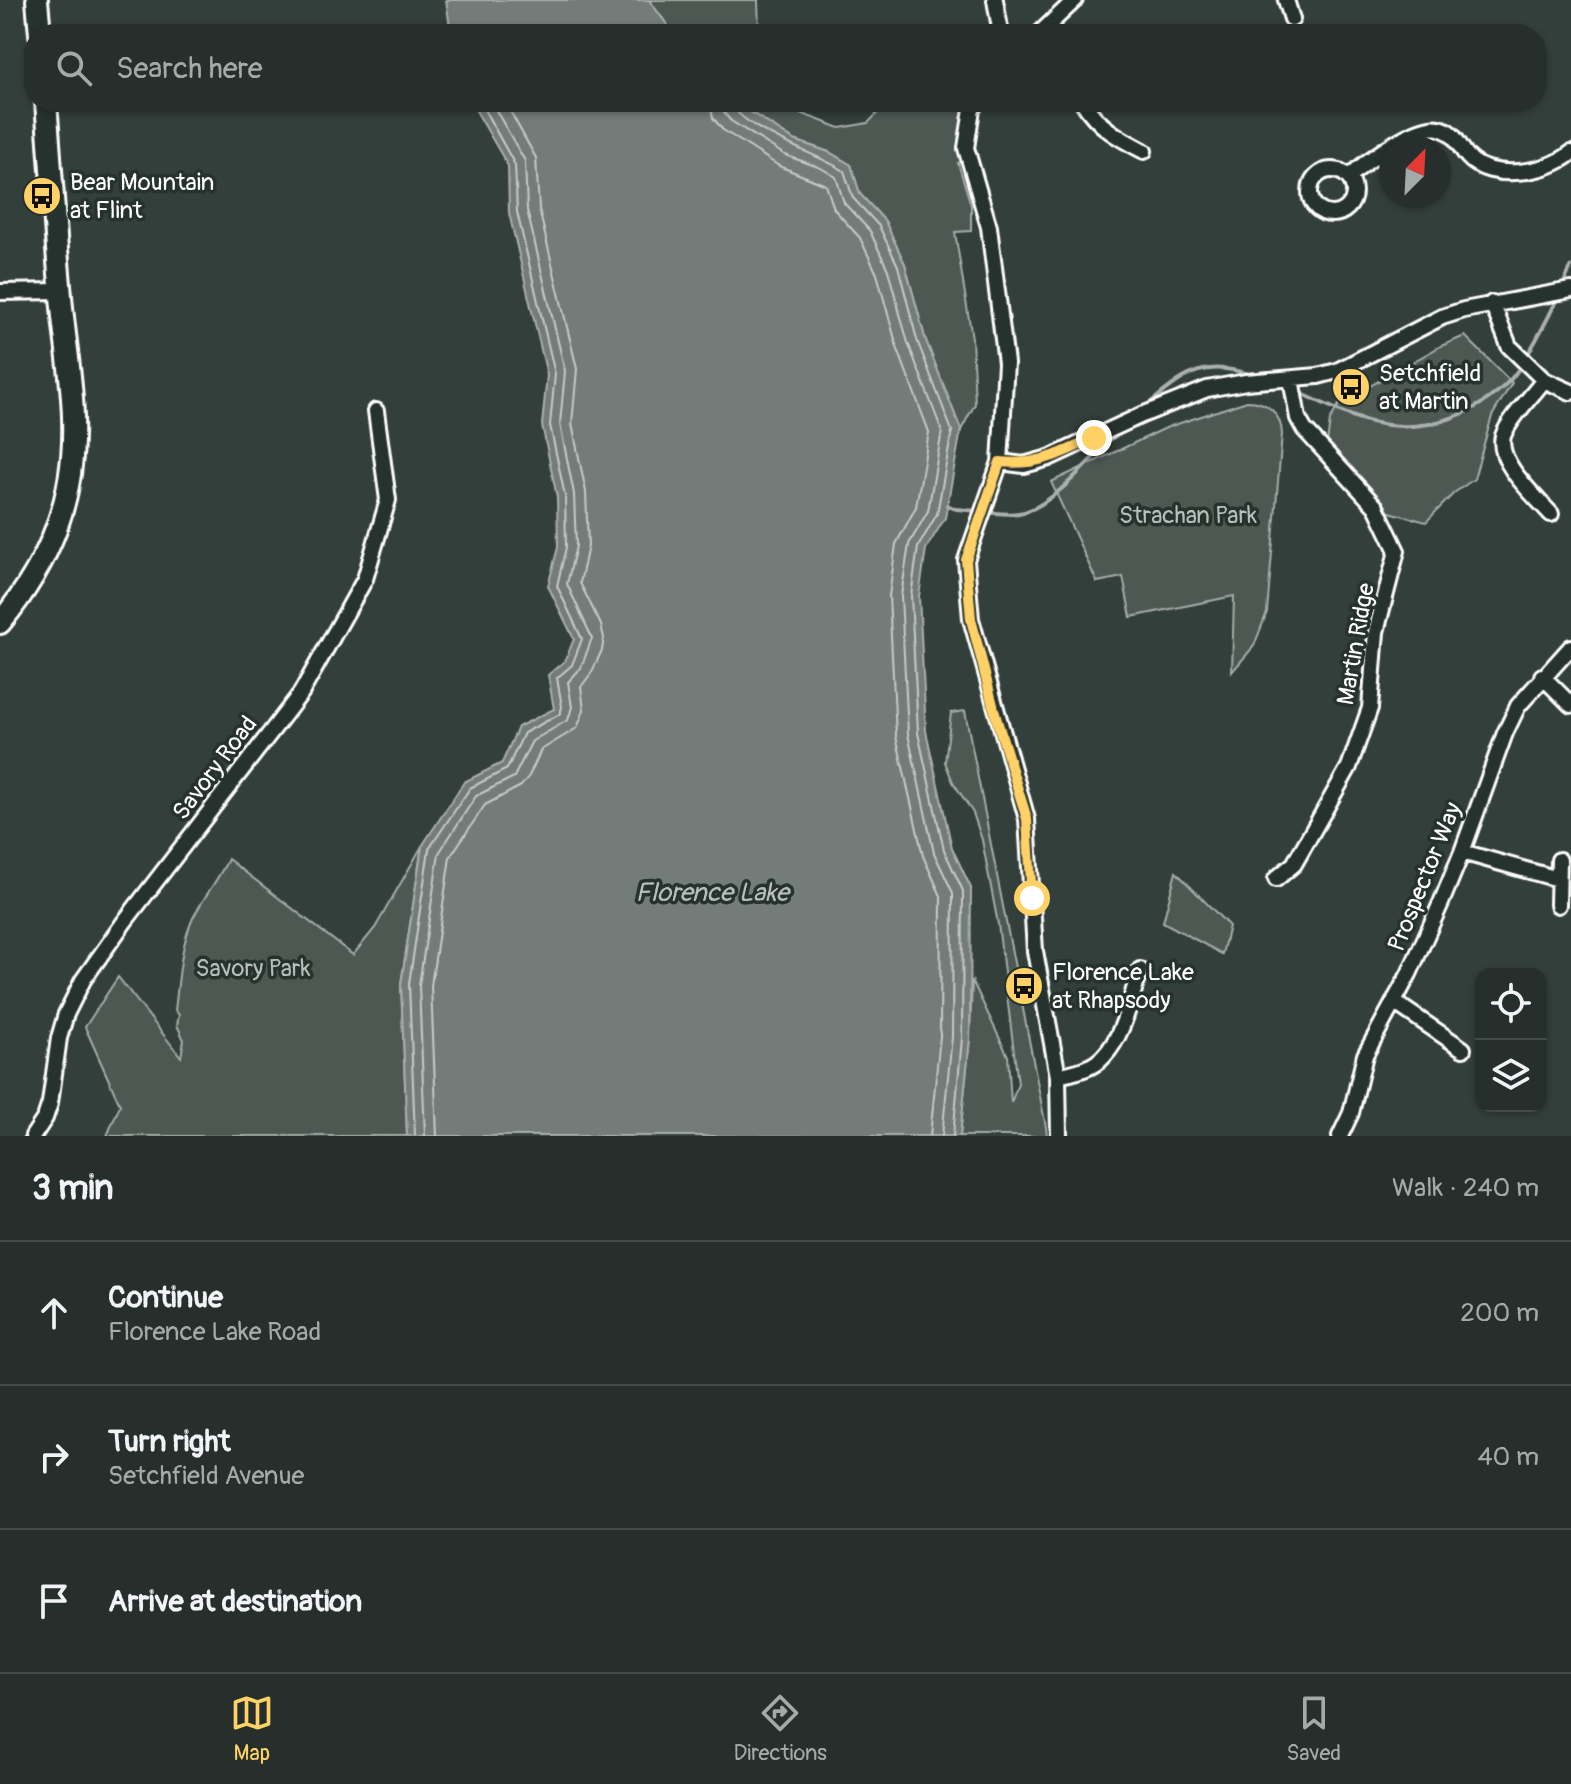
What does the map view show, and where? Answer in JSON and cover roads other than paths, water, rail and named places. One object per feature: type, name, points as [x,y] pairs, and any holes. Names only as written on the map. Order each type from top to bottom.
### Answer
[{"type":"street","points":[[37,0],[39,24]]},
{"type":"street","points":[[995,0],[999,24]]},
{"type":"street","points":[[1060,24],[1075,0]]},
{"type":"street","points":[[1286,0],[1292,19]]},
{"type":"street","points":[[0,623],[42,564],[65,506],[70,482],[73,416],[47,112]]},
{"type":"street","points":[[972,112],[966,148],[989,227],[1006,363],[1000,462],[966,560],[971,619],[1027,819],[1035,951],[1058,1076],[1059,1136]]},
{"type":"street","points":[[1089,112],[1109,133],[1144,151]]},
{"type":"street","points":[[1349,177],[1366,161],[1429,127],[1446,130],[1469,159],[1479,166],[1502,173],[1557,163],[1571,153]]},
{"type":"street","points":[[1000,462],[1024,465],[1049,458],[1207,389],[1337,371],[1442,317],[1492,303],[1571,290]]},
{"type":"street","points":[[0,292],[60,291]]},
{"type":"street","points":[[1492,303],[1509,346],[1544,380],[1571,392]]},
{"type":"street","name":"Martin Ridge","points":[[1276,879],[1294,864],[1349,767],[1370,708],[1376,632],[1397,551],[1376,507],[1304,429],[1298,418],[1291,379]]},
{"type":"street","points":[[1544,380],[1509,425],[1503,437],[1502,451],[1506,462],[1551,514]]},
{"type":"street","name":"Savory Road","points":[[33,1136],[45,1118],[50,1103],[59,1038],[66,1014],[83,980],[301,693],[365,579],[388,500],[376,411]]},
{"type":"street","name":"Prospector Way","points":[[1340,1136],[1351,1113],[1365,1055],[1409,974],[1462,852],[1505,733],[1518,706],[1571,647]]},
{"type":"street","points":[[1542,676],[1571,705]]},
{"type":"street","points":[[1462,852],[1558,879]]},
{"type":"street","points":[[1558,905],[1559,860]]},
{"type":"street","points":[[1058,1076],[1086,1068],[1104,1057],[1120,1028],[1140,970]]},
{"type":"street","points":[[1394,1002],[1463,1049]]},
{"type":"water","points":[[446,0],[649,0],[667,24],[450,24]]},
{"type":"water","name":"Florence Lake","points":[[477,112],[751,112],[794,140],[829,152],[851,165],[860,194],[885,221],[905,264],[925,338],[961,430],[945,518],[926,549],[919,596],[926,731],[952,848],[971,888],[970,1038],[960,1136],[407,1136],[401,984],[422,846],[464,782],[502,763],[518,727],[554,709],[548,675],[565,661],[574,639],[548,586],[558,547],[557,497],[542,425],[547,375],[509,213],[508,166]]},
{"type":"waterway","points":[[1562,287],[1571,267]]},
{"type":"waterway","points":[[1297,392],[1346,414],[1376,423],[1413,426],[1449,419],[1482,403],[1510,380],[1529,352],[1559,295]]},
{"type":"waterway","points":[[1145,407],[1195,372],[1221,368],[1255,376]]},
{"type":"waterway","points":[[947,505],[956,509],[1004,514],[1031,509],[1070,481],[1115,434]]},
{"type":"place","name":"Bear Mountain at Flint","points":[[42,196]]},
{"type":"place","name":"Setchfield at Martin","points":[[1351,387]]},
{"type":"place","name":"Florence Lake at Rhapsody","points":[[1024,986]]},
{"type":"park label","name":"Strachan Park","points":[[1188,515]]},
{"type":"park label","name":"Savory Park","points":[[253,968]]}]
